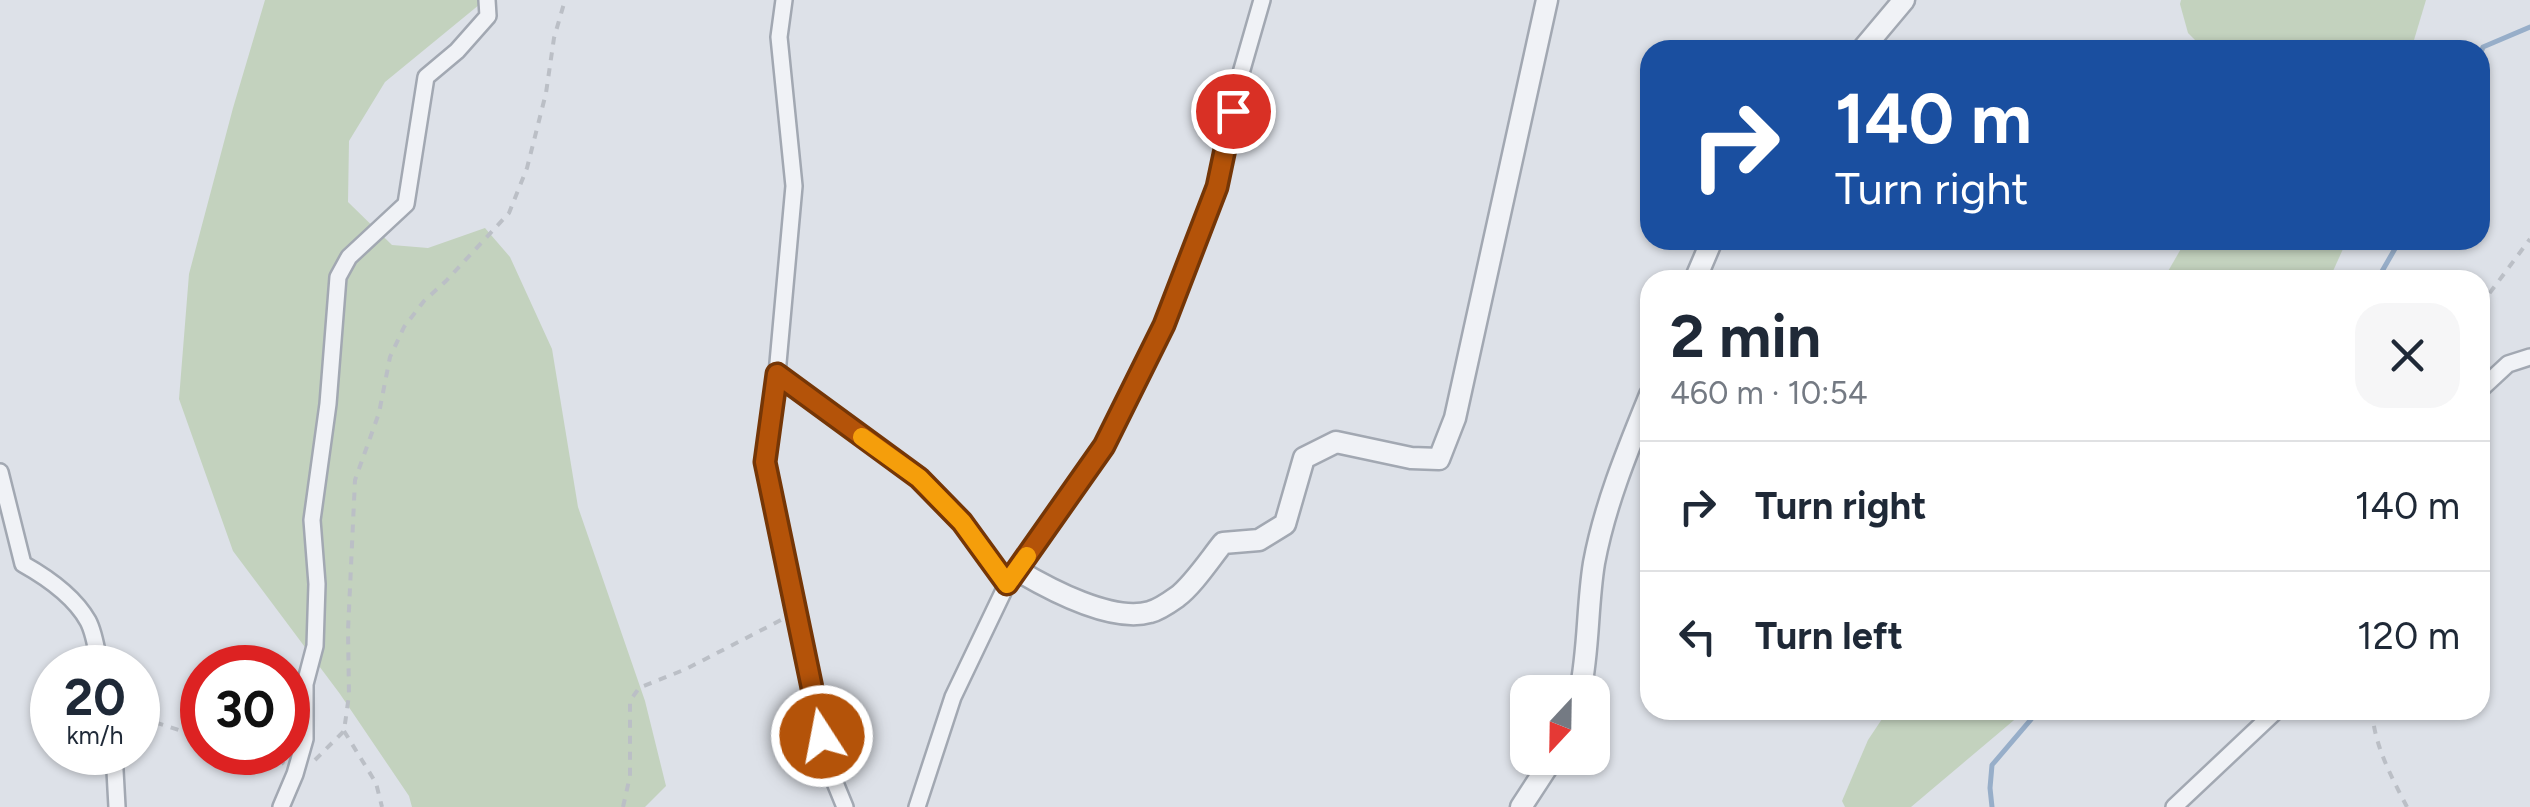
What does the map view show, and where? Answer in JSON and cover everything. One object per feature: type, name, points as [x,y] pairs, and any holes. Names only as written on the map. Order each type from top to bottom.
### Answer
[{"type":"street","points":[[310,665],[315,646],[317,584],[312,520],[328,404],[338,277],[349,257],[406,204],[426,77],[457,51],[488,16],[487,0]]},
{"type":"street","points":[[784,0],[780,37],[794,186],[765,462],[829,768],[845,807]]},
{"type":"street","points":[[917,807],[953,696],[1012,577],[1104,446],[1164,325],[1217,187],[1262,0]]},
{"type":"street","points":[[777,374],[919,478],[1012,577],[1097,607],[1127,613],[1150,612],[1180,596],[1223,543],[1259,540],[1284,524],[1304,458],[1336,442],[1411,458],[1439,459],[1455,418],[1548,0]]},
{"type":"street","points":[[1870,40],[1904,0]]},
{"type":"street","points":[[2490,381],[2508,364],[2530,357]]},
{"type":"street","points":[[1584,675],[1595,560],[1605,517],[1640,420]]},
{"type":"street","points":[[0,472],[23,564],[46,577],[73,601],[90,623],[95,645]]},
{"type":"street","points":[[2174,807],[2266,720]]},
{"type":"street","points":[[115,775],[117,807]]},
{"type":"street","points":[[281,807],[296,775]]},
{"type":"street","points":[[1521,807],[1542,775]]},
{"type":"path","points":[[310,764],[344,730],[349,695],[355,480],[379,413],[390,358],[404,326],[509,214],[527,168],[565,0]]},
{"type":"path","points":[[2490,293],[2530,239]]},
{"type":"path","points":[[623,807],[630,776],[630,701],[639,688],[686,669],[798,611]]},
{"type":"path","points":[[2373,720],[2387,768],[2406,807]]},
{"type":"path","points":[[344,730],[376,783],[382,807]]},
{"type":"green space","points":[[265,0],[485,0],[385,82],[349,141],[348,202],[392,245],[428,248],[485,228],[510,257],[552,349],[578,507],[645,701],[666,786],[645,807],[412,807],[409,796],[310,654],[310,645],[303,645],[233,551],[179,399],[189,274]]},
{"type":"green space","points":[[2181,0],[2426,0],[2414,40],[2195,40],[2188,33]]},
{"type":"green space","points":[[2180,250],[2342,250],[2334,270],[2169,270]]},
{"type":"green space","points":[[1881,720],[2014,720],[1911,807],[1845,807],[1842,801],[1868,740]]},
{"type":"waterway","points":[[2490,44],[2530,27]]},
{"type":"waterway","points":[[2383,270],[2394,250]]},
{"type":"waterway","points":[[1992,807],[1992,765],[2030,720]]},
{"type":"slow traffic","points":[[862,437],[919,478],[962,522],[1007,584],[1027,556]]},
{"type":"route","points":[[822,736],[765,462],[777,374],[919,478],[962,522],[1007,584],[1104,446],[1164,325],[1217,187],[1233,111]]}]
